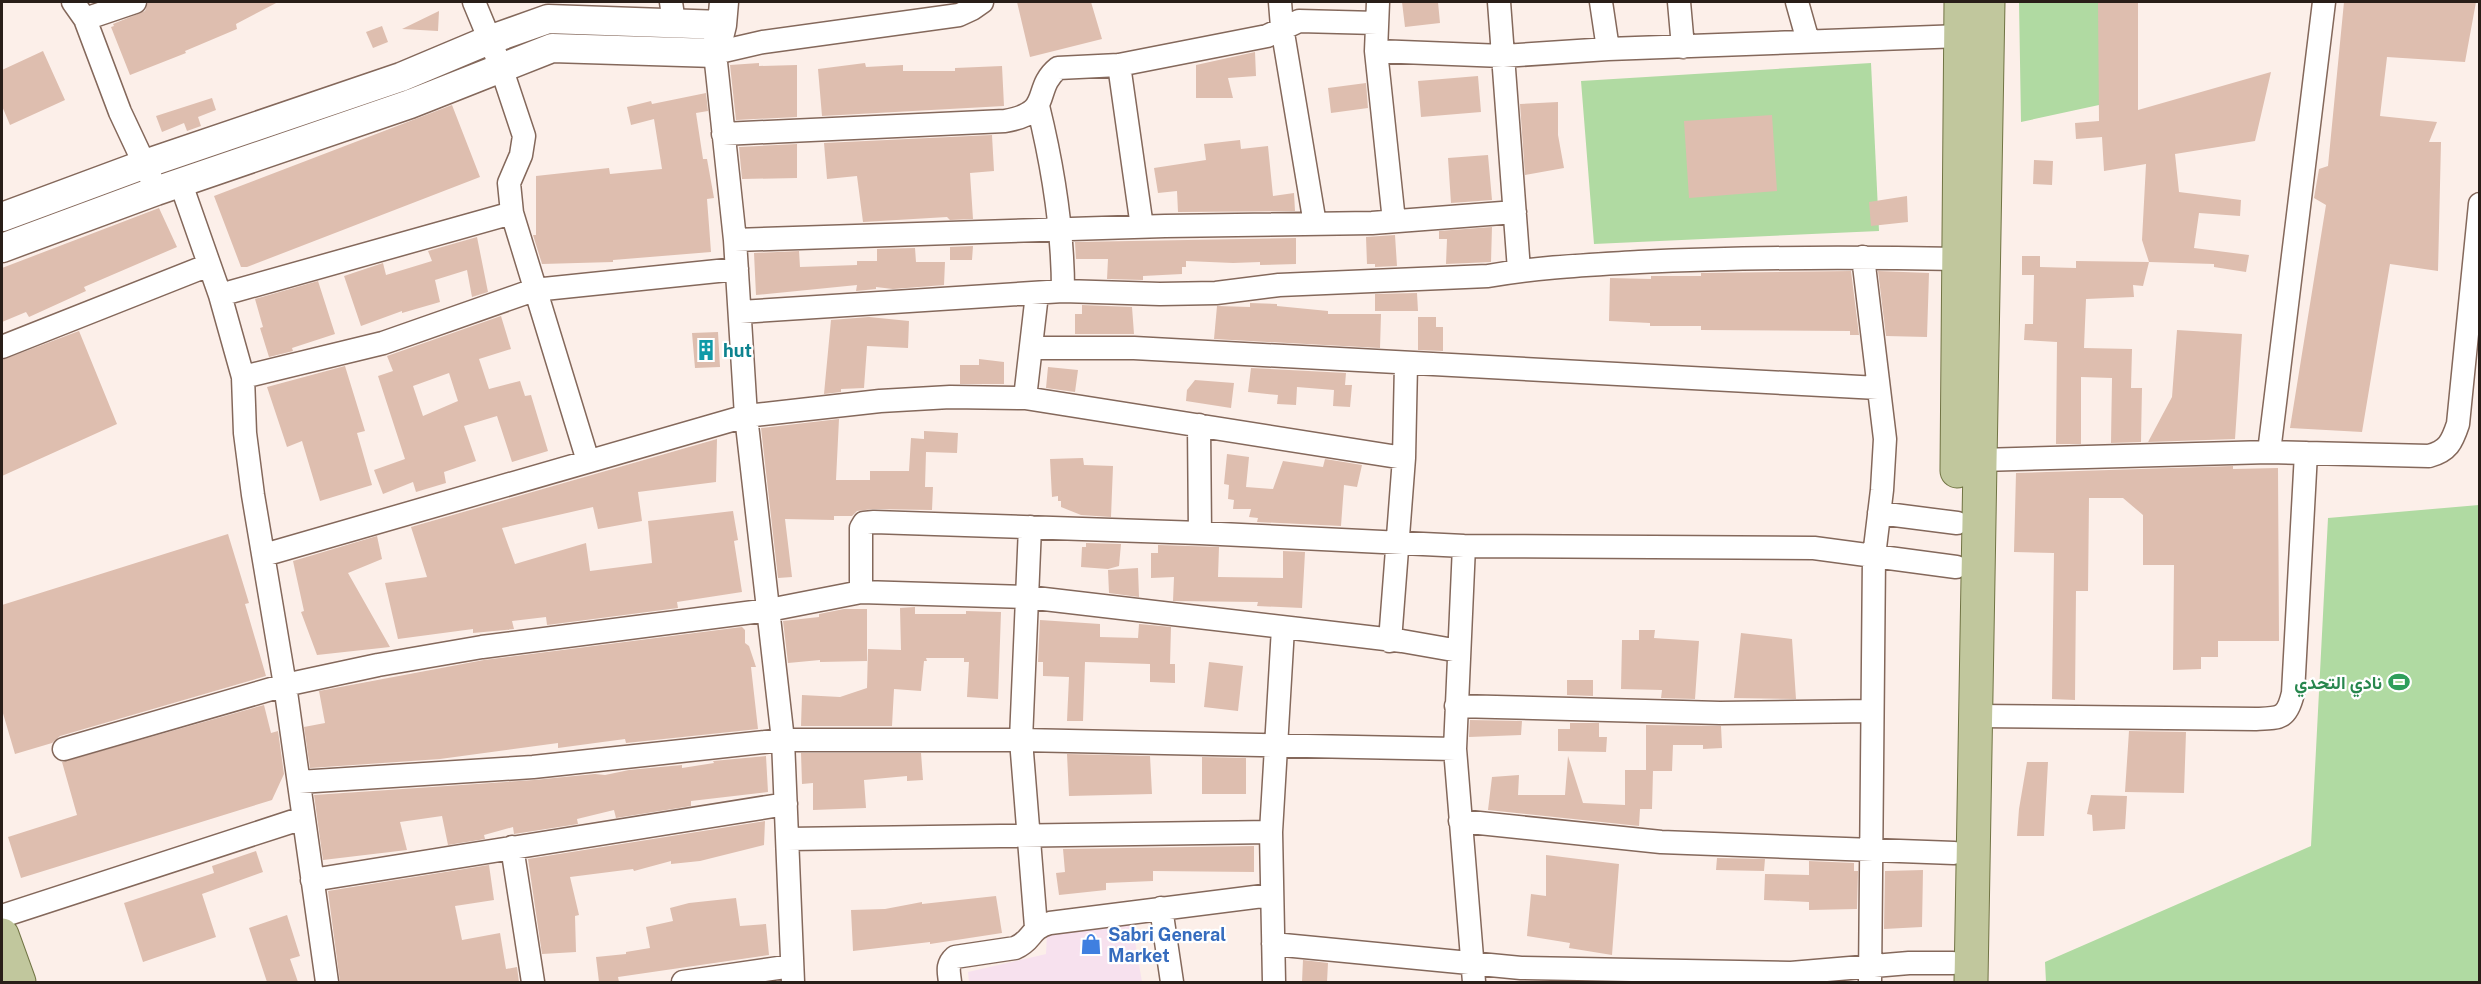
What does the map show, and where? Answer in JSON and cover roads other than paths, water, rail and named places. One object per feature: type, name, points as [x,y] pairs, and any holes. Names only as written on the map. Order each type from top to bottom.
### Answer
[{"type":"main road","points":[[1961,2],[1954,853],[1961,961],[1987,982]]},
{"type":"main road","points":[[1961,961],[1976,716],[1988,2]]},
{"type":"main road","points":[[2,935],[19,982]]},
{"type":"street","points":[[135,2],[79,10],[120,112],[145,164],[169,187],[209,265],[220,295],[243,377],[245,433],[253,495],[285,685],[327,982]]},
{"type":"street","points":[[474,2],[501,67],[524,136],[521,155],[509,183],[512,213],[588,461]]},
{"type":"street","points":[[2,248],[169,187],[410,104],[552,48],[715,53],[763,42],[959,15],[982,2]]},
{"type":"street","points":[[1280,2],[1282,27],[1316,224]]},
{"type":"street","points":[[1499,2],[1519,270]]},
{"type":"street","points":[[1601,2],[1608,49]]},
{"type":"street","points":[[1679,2],[1683,47]]},
{"type":"street","points":[[1797,2],[1808,42]]},
{"type":"street","points":[[2270,452],[2324,2]]},
{"type":"street","points":[[2,217],[145,164],[401,77],[489,40],[548,19],[672,12],[723,13],[763,42]]},
{"type":"street","points":[[723,134],[1005,121],[1022,118],[1038,106],[1049,79],[1058,68],[1119,65],[1267,36],[1299,21],[1377,12],[1376,51],[1394,221]]},
{"type":"street","points":[[683,982],[793,974],[783,740],[746,416],[735,240],[715,53],[723,13]]},
{"type":"street","points":[[1376,51],[1503,56],[1608,49],[1961,36]]},
{"type":"street","points":[[1119,65],[1142,227]]},
{"type":"street","points":[[1038,106],[1054,184],[1060,230],[1063,291]]},
{"type":"street","points":[[1980,460],[2270,452],[2429,456],[2441,453],[2448,448],[2458,424],[2480,204]]},
{"type":"street","points":[[735,240],[1316,224],[1515,212]]},
{"type":"street","points":[[220,295],[512,213]]},
{"type":"street","points":[[740,312],[1063,291],[1216,293],[1279,285],[1488,276],[1519,270],[1679,260],[1863,257],[1959,259]]},
{"type":"street","points":[[1863,257],[1885,439],[1880,513],[1874,556],[1870,974]]},
{"type":"street","points":[[2,347],[209,265]]},
{"type":"street","points":[[243,377],[383,343],[534,290],[737,269]]},
{"type":"street","points":[[1025,398],[1037,294]]},
{"type":"street","points":[[1032,348],[1134,348],[1878,388]]},
{"type":"street","points":[[1390,641],[1404,458],[1406,364]]},
{"type":"street","points":[[264,555],[746,416],[892,400],[950,397],[1025,398],[1404,458]]},
{"type":"street","points":[[1199,425],[1200,533]]},
{"type":"street","points":[[1976,716],[2256,719],[2283,716],[2290,708],[2293,693],[2306,453]]},
{"type":"street","points":[[1880,513],[1957,523]]},
{"type":"street","points":[[861,592],[861,528],[864,523],[904,522],[1464,546],[1814,548],[1956,567]]},
{"type":"street","points":[[1030,527],[1021,740],[1036,927]]},
{"type":"street","points":[[1464,546],[1455,749],[1474,973]]},
{"type":"street","points":[[64,749],[285,685],[482,647],[769,610],[861,592],[1027,597],[1459,651]]},
{"type":"street","points":[[1274,982],[1271,832],[1282,628]]},
{"type":"street","points":[[1456,706],[1720,713],[1872,711]]},
{"type":"street","points":[[299,782],[533,767],[783,740],[1021,740],[1455,749]]},
{"type":"street","points":[[312,880],[786,804]]},
{"type":"street","points":[[2,916],[303,818]]},
{"type":"street","points":[[1460,821],[1660,842],[1954,853]]},
{"type":"street","points":[[788,839],[1271,832]]},
{"type":"street","points":[[512,847],[533,982]]},
{"type":"street","points":[[951,982],[948,968],[955,957],[1015,948],[1023,944],[1036,927],[1050,923],[1271,896]]},
{"type":"street","points":[[1161,908],[1172,982]]},
{"type":"street","points":[[1273,944],[1474,973],[1521,968],[1870,974],[1961,961]]},
{"type":"place","name":"hut","points":[[706,350]]},
{"type":"place","name":"نادي التحدي","points":[[2399,682]]},
{"type":"place","name":"Sabri General Market","points":[[1091,944]]}]
